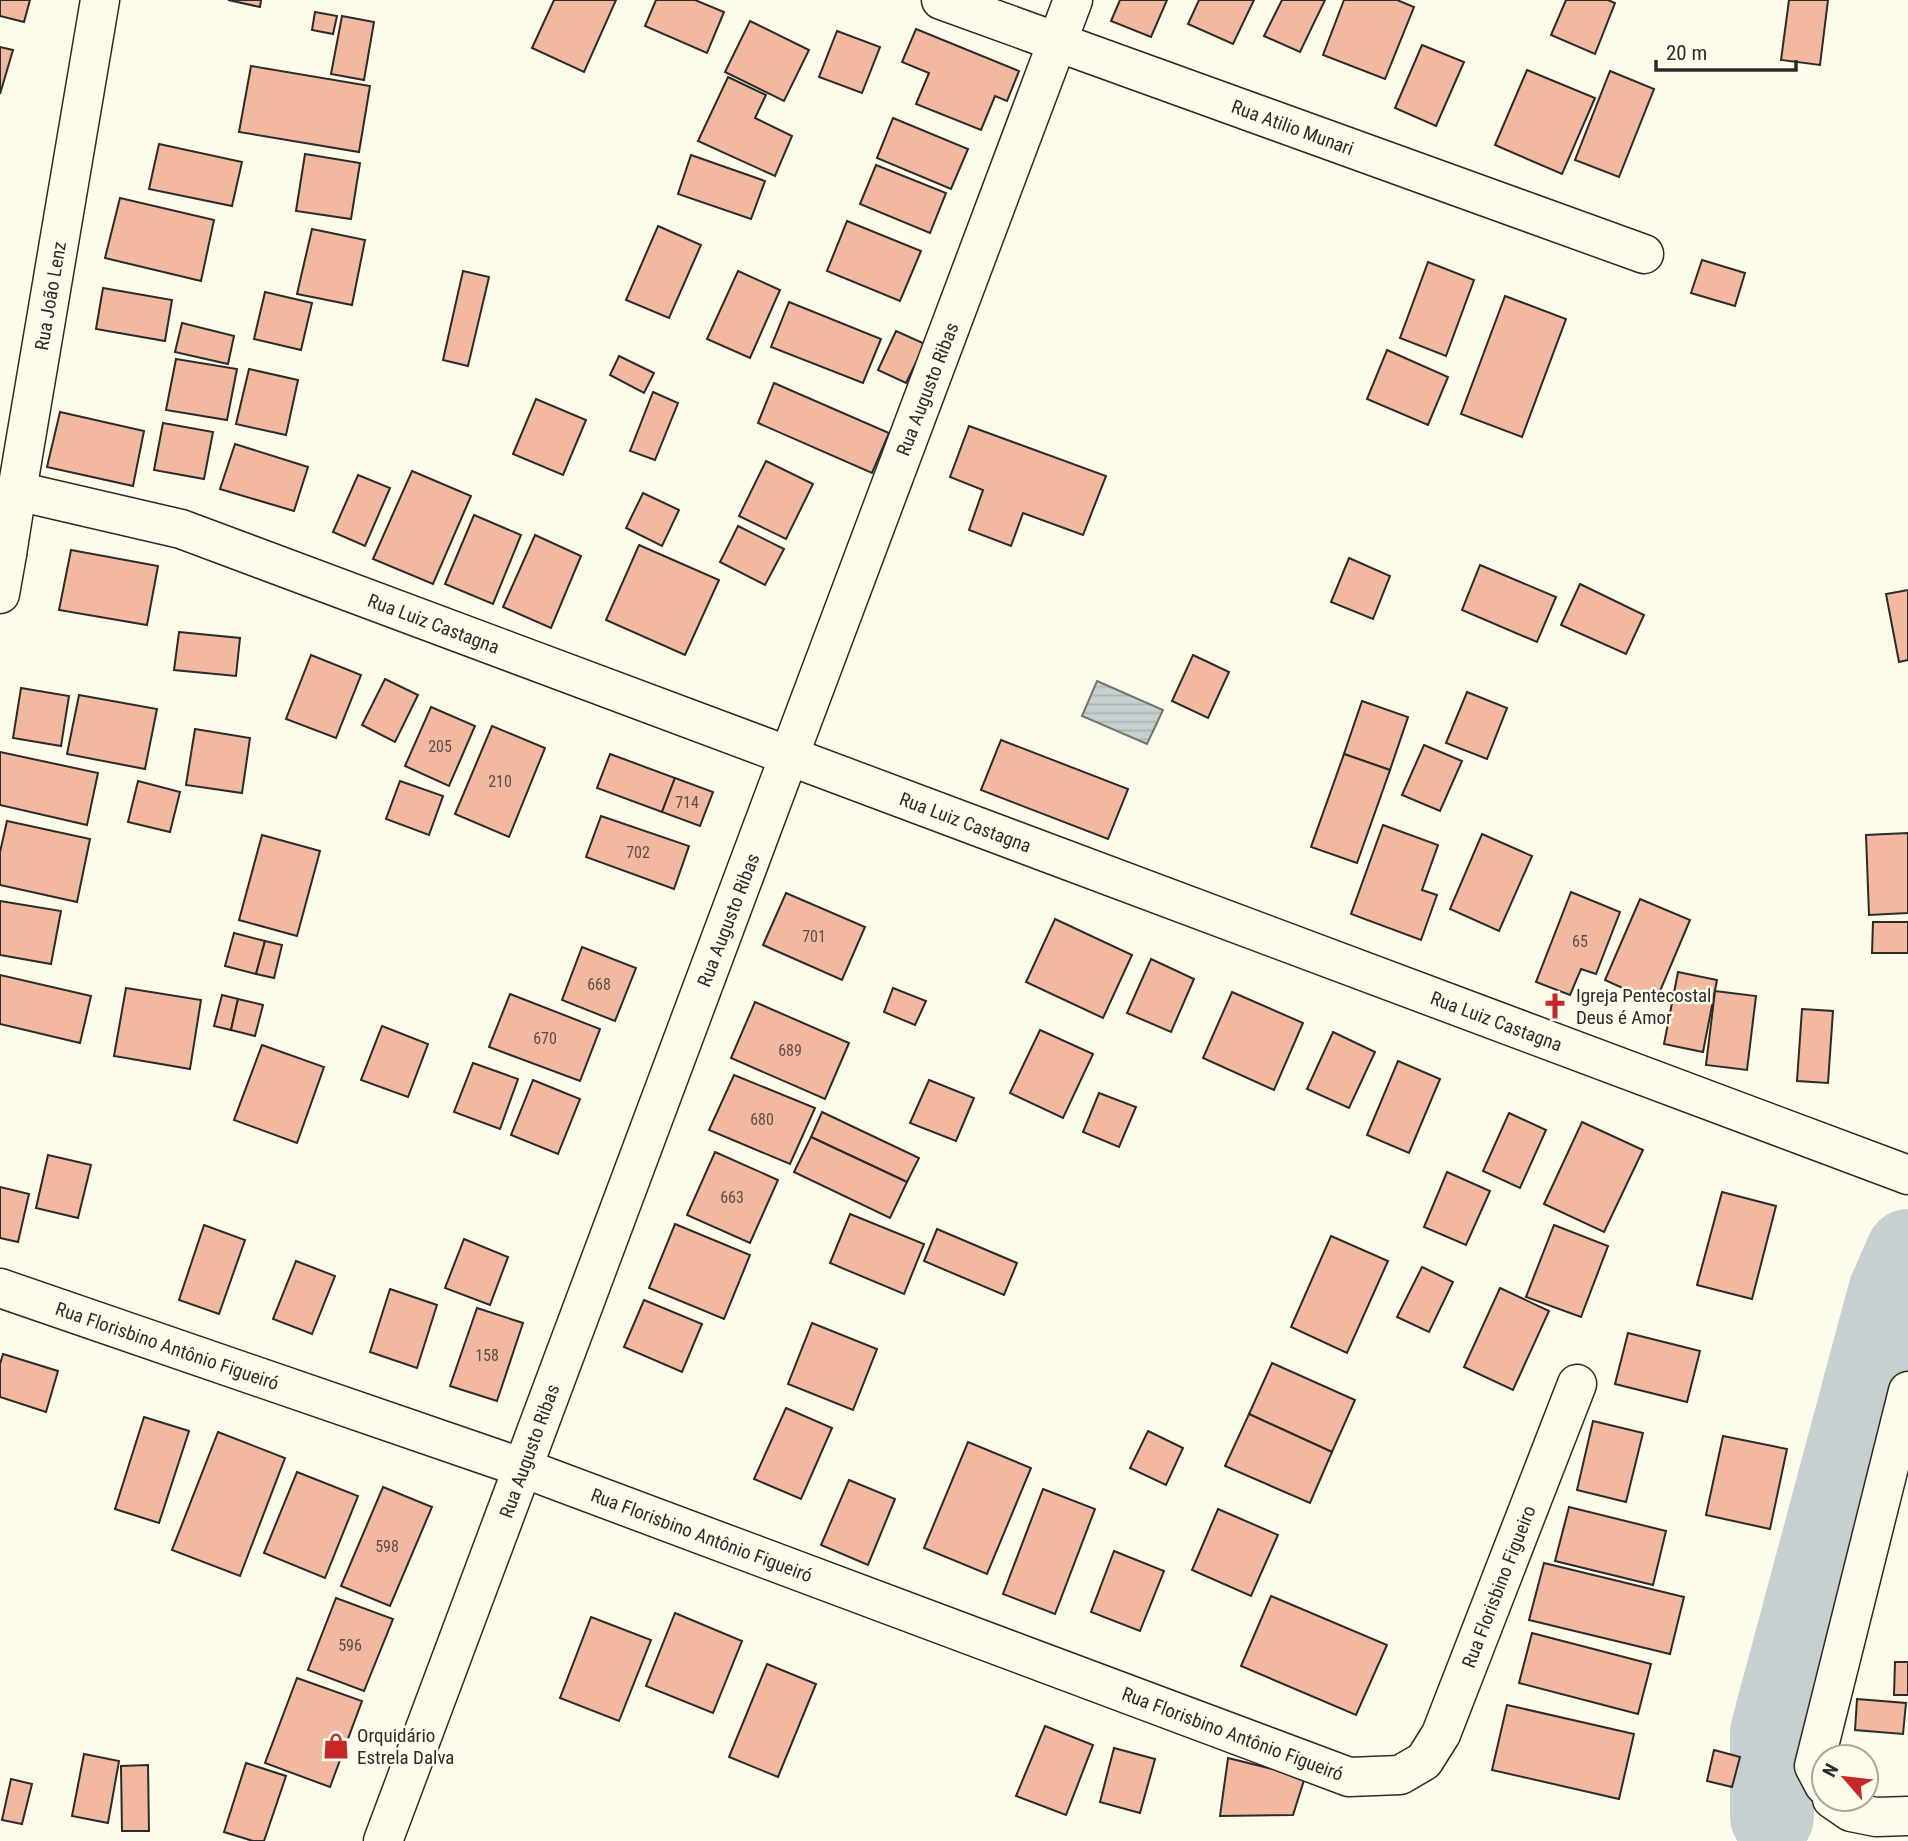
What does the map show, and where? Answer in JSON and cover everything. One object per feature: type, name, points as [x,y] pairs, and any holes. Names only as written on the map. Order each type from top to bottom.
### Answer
[{"type":"street","name":"Rua João Lenz","points":[[0,594],[4,553],[17,491],[100,0]]},
{"type":"street","name":"Rua Atilio Munari","points":[[941,0],[1644,254]]},
{"type":"street","name":"Rua Augusto Ribas","points":[[383,1841],[1073,0]]},
{"type":"street","name":"Rua Luiz Castagna","points":[[17,491],[181,529],[1908,1175]]},
{"type":"street","name":"Rua Florisbino Antônio Figueiró","points":[[0,1288],[523,1468],[1349,1777],[1400,1774]]},
{"type":"street","name":"Rua Florisbino Figueiro","points":[[1400,1774],[1424,1761],[1441,1734],[1577,1384]]},
{"type":"street","points":[[1820,1743],[1908,1391]]},
{"type":"street","points":[[1856,1813],[1876,1817],[1908,1816]]},
{"type":"shaded area","points":[[1097,681],[1163,710],[1147,744],[1082,716]]},
{"type":"building","points":[[0,0],[30,0],[24,22],[0,16]]},
{"type":"building","points":[[228,0],[261,0],[260,7]]},
{"type":"building","points":[[554,0],[616,0],[584,72],[532,48]]},
{"type":"building","points":[[656,0],[695,0],[724,12],[707,53],[645,26]]},
{"type":"building","points":[[1120,0],[1167,0],[1151,37],[1111,21]]},
{"type":"building","points":[[1199,0],[1254,0],[1233,44],[1188,24]]},
{"type":"building","points":[[1282,0],[1325,0],[1300,52],[1264,36]]},
{"type":"building","points":[[1344,0],[1397,0],[1414,7],[1385,79],[1323,55]]},
{"type":"building","points":[[1566,0],[1608,0],[1615,3],[1595,54],[1551,35]]},
{"type":"building","points":[[1789,0],[1828,0],[1820,65],[1781,60]]},
{"type":"building","points":[[315,12],[337,16],[333,34],[312,30]]},
{"type":"building","points":[[342,16],[374,22],[364,80],[331,74]]},
{"type":"building","points":[[750,21],[809,50],[784,101],[725,72]]},
{"type":"building","points":[[916,29],[1019,71],[1007,101],[995,96],[981,130],[916,104],[929,73],[902,62]]},
{"type":"building","points":[[837,31],[880,47],[862,93],[819,77]]},
{"type":"building","points":[[1422,45],[1464,62],[1436,126],[1395,108]]},
{"type":"building","points":[[0,47],[13,50],[0,94]]},
{"type":"building","points":[[251,66],[370,86],[359,152],[239,132]]},
{"type":"building","points":[[1527,70],[1595,98],[1562,174],[1495,145]]},
{"type":"building","points":[[1610,71],[1654,89],[1619,177],[1575,160]]},
{"type":"building","points":[[728,77],[766,95],[755,118],[792,136],[775,176],[698,141]]},
{"type":"building","points":[[893,118],[968,149],[951,189],[877,158]]},
{"type":"building","points":[[159,144],[242,162],[232,206],[149,189]]},
{"type":"building","points":[[305,154],[360,163],[351,219],[296,211]]},
{"type":"building","points":[[691,155],[765,181],[751,219],[678,194]]},
{"type":"building","points":[[876,165],[946,193],[930,233],[860,204]]},
{"type":"building","points":[[120,198],[214,220],[201,281],[105,258]]},
{"type":"building","points":[[847,221],[921,251],[900,301],[827,271]]},
{"type":"building","points":[[658,226],[701,245],[669,318],[626,300]]},
{"type":"building","points":[[312,229],[365,240],[352,305],[297,294]]},
{"type":"building","points":[[1702,260],[1745,273],[1735,306],[1691,293]]},
{"type":"building","points":[[1428,262],[1474,280],[1446,356],[1400,338]]},
{"type":"building","points":[[463,271],[489,277],[468,366],[443,360]]},
{"type":"building","points":[[738,271],[780,290],[750,358],[707,339]]},
{"type":"building","points":[[103,288],[172,300],[165,341],[96,329]]},
{"type":"building","points":[[265,292],[312,303],[301,350],[254,339]]},
{"type":"building","points":[[1505,296],[1566,319],[1522,437],[1461,414]]},
{"type":"building","points":[[789,302],[881,339],[863,383],[771,347]]},
{"type":"building","points":[[182,323],[234,336],[228,364],[175,352]]},
{"type":"building","points":[[896,331],[925,344],[906,383],[878,370]]},
{"type":"building","points":[[1387,350],[1448,377],[1428,425],[1367,399]]},
{"type":"building","points":[[619,356],[654,373],[644,393],[610,375]]},
{"type":"building","points":[[176,359],[237,369],[227,420],[166,410]]},
{"type":"building","points":[[249,369],[298,380],[286,435],[236,424]]},
{"type":"building","points":[[774,383],[889,433],[872,473],[758,423]]},
{"type":"building","points":[[653,392],[678,403],[655,460],[630,451]]},
{"type":"building","points":[[536,399],[586,420],[563,475],[513,454]]},
{"type":"building","points":[[60,412],[144,431],[133,486],[47,467]]},
{"type":"building","points":[[163,423],[213,432],[204,479],[154,470]]},
{"type":"building","points":[[969,426],[1106,476],[1083,535],[1023,513],[1011,546],[969,530],[983,490],[950,477]]},
{"type":"building","points":[[235,444],[308,467],[294,511],[220,489]]},
{"type":"building","points":[[766,461],[813,484],[786,539],[739,516]]},
{"type":"building","points":[[412,471],[471,496],[433,584],[373,559]]},
{"type":"building","points":[[358,475],[390,488],[365,546],[333,532]]},
{"type":"building","points":[[643,493],[679,510],[662,546],[626,528]]},
{"type":"building","points":[[474,515],[521,535],[493,604],[445,584]]},
{"type":"building","points":[[738,526],[784,549],[765,585],[720,562]]},
{"type":"building","points":[[535,535],[581,556],[551,628],[503,607]]},
{"type":"building","points":[[639,545],[719,580],[685,655],[606,620]]},
{"type":"building","points":[[71,550],[158,566],[147,625],[59,610]]},
{"type":"building","points":[[1349,558],[1390,576],[1373,619],[1331,602]]},
{"type":"building","points":[[1480,565],[1556,597],[1537,642],[1462,610]]},
{"type":"building","points":[[1580,584],[1644,615],[1626,654],[1561,625]]},
{"type":"building","points":[[1908,590],[1908,660],[1899,662],[1886,594]]},
{"type":"building","points":[[179,632],[240,638],[236,676],[174,670]]},
{"type":"building","points":[[311,655],[361,675],[336,738],[286,719]]},
{"type":"building","points":[[1193,655],[1229,672],[1208,718],[1172,701]]},
{"type":"building","points":[[385,679],[418,695],[395,742],[362,725]]},
{"type":"building","points":[[21,688],[69,696],[61,746],[13,738]]},
{"type":"building","points":[[1467,692],[1507,708],[1487,759],[1446,743]]},
{"type":"building","points":[[79,695],[157,709],[145,769],[67,754]]},
{"type":"building","points":[[1362,701],[1408,717],[1390,770],[1344,754]]},
{"type":"building","points":[[431,707],[475,726],[449,786],[405,766]]},
{"type":"building","points":[[492,726],[545,748],[509,837],[455,814]]},
{"type":"building","points":[[195,729],[250,738],[242,793],[186,785]]},
{"type":"building","points":[[1001,740],[1128,789],[1108,839],[981,790]]},
{"type":"building","points":[[1424,745],[1462,761],[1440,811],[1402,795]]},
{"type":"building","points":[[0,752],[98,773],[87,825],[0,805]]},
{"type":"building","points":[[610,754],[675,778],[662,812],[597,788]]},
{"type":"building","points":[[1344,754],[1390,770],[1357,863],[1311,847]]},
{"type":"building","points":[[675,778],[713,792],[700,826],[662,812]]},
{"type":"building","points":[[138,781],[180,792],[170,832],[128,822]]},
{"type":"building","points":[[400,781],[443,796],[429,835],[386,819]]},
{"type":"building","points":[[601,816],[689,846],[674,889],[586,857]]},
{"type":"building","points":[[7,821],[90,839],[77,902],[0,885],[0,852]]},
{"type":"building","points":[[1383,825],[1438,845],[1422,890],[1437,895],[1421,940],[1351,914]]},
{"type":"building","points":[[1908,833],[1908,913],[1869,915],[1866,835]]},
{"type":"building","points":[[1482,834],[1532,856],[1499,931],[1450,909]]},
{"type":"building","points":[[262,835],[320,851],[297,936],[239,920]]},
{"type":"building","points":[[1571,892],[1620,912],[1596,974],[1581,969],[1570,995],[1536,982]]},
{"type":"building","points":[[786,893],[865,927],[842,980],[763,945]]},
{"type":"building","points":[[1640,899],[1690,920],[1655,1003],[1605,980]]},
{"type":"building","points":[[0,901],[61,911],[51,964],[0,955]]},
{"type":"building","points":[[1055,919],[1132,955],[1103,1018],[1026,982]]},
{"type":"building","points":[[1873,922],[1908,922],[1908,953],[1872,953]]},
{"type":"building","points":[[234,933],[265,941],[256,974],[225,966]]},
{"type":"building","points":[[265,941],[282,945],[274,978],[256,974]]},
{"type":"building","points":[[582,947],[636,968],[615,1021],[562,1000]]},
{"type":"building","points":[[1151,959],[1194,979],[1171,1032],[1127,1013]]},
{"type":"building","points":[[1678,972],[1717,980],[1703,1052],[1664,1044]]},
{"type":"building","points":[[0,975],[91,996],[80,1043],[0,1024]]},
{"type":"building","points":[[126,988],[201,1000],[190,1069],[114,1056]]},
{"type":"building","points":[[893,988],[926,1001],[915,1025],[884,1012]]},
{"type":"building","points":[[1715,991],[1756,996],[1747,1070],[1706,1065]]},
{"type":"building","points":[[1232,992],[1303,1023],[1274,1090],[1203,1058]]},
{"type":"building","points":[[510,994],[600,1029],[580,1081],[489,1047]]},
{"type":"building","points":[[222,995],[238,999],[231,1030],[214,1026]]},
{"type":"building","points":[[238,999],[263,1005],[255,1036],[231,1030]]},
{"type":"building","points":[[755,1002],[849,1043],[825,1099],[731,1058]]},
{"type":"building","points":[[1802,1009],[1833,1011],[1828,1083],[1797,1081]]},
{"type":"building","points":[[382,1026],[428,1044],[408,1097],[361,1080]]},
{"type":"building","points":[[1040,1030],[1093,1054],[1063,1118],[1010,1093]]},
{"type":"building","points":[[1333,1032],[1375,1052],[1349,1108],[1307,1089]]},
{"type":"building","points":[[262,1045],[324,1067],[297,1143],[234,1120]]},
{"type":"building","points":[[1398,1061],[1440,1079],[1409,1153],[1367,1135]]},
{"type":"building","points":[[473,1063],[518,1079],[500,1129],[454,1112]]},
{"type":"building","points":[[734,1075],[815,1108],[790,1164],[709,1130]]},
{"type":"building","points":[[533,1080],[580,1099],[558,1154],[511,1135]]},
{"type":"building","points":[[929,1080],[974,1098],[956,1141],[910,1123]]},
{"type":"building","points":[[1099,1093],[1136,1107],[1119,1147],[1083,1132]]},
{"type":"building","points":[[822,1112],[919,1158],[907,1182],[811,1137]]},
{"type":"building","points":[[1509,1113],[1546,1130],[1520,1188],[1483,1171]]},
{"type":"building","points":[[1582,1122],[1643,1150],[1604,1232],[1544,1204]]},
{"type":"building","points":[[811,1137],[907,1182],[890,1218],[794,1172]]},
{"type":"building","points":[[715,1152],[778,1180],[750,1243],[687,1215]]},
{"type":"building","points":[[48,1155],[91,1165],[78,1218],[36,1208]]},
{"type":"building","points":[[1447,1172],[1490,1191],[1466,1245],[1424,1227]]},
{"type":"building","points":[[0,1187],[29,1194],[18,1242],[0,1238]]},
{"type":"building","points":[[1722,1192],[1776,1206],[1752,1299],[1697,1285]]},
{"type":"building","points":[[850,1214],[924,1244],[904,1294],[830,1263]]},
{"type":"building","points":[[675,1224],[750,1255],[724,1319],[649,1288]]},
{"type":"building","points":[[204,1225],[245,1240],[219,1314],[179,1300]]},
{"type":"building","points":[[1554,1225],[1608,1246],[1581,1317],[1526,1297]]},
{"type":"building","points":[[937,1229],[1017,1263],[1004,1295],[924,1261]]},
{"type":"building","points":[[1331,1236],[1388,1261],[1347,1353],[1291,1327]]},
{"type":"building","points":[[464,1239],[508,1257],[490,1305],[445,1288]]},
{"type":"building","points":[[296,1261],[335,1276],[312,1334],[273,1319]]},
{"type":"building","points":[[1422,1267],[1453,1282],[1429,1332],[1397,1317]]},
{"type":"building","points":[[1500,1288],[1549,1311],[1513,1390],[1464,1367]]},
{"type":"building","points":[[390,1289],[437,1305],[417,1368],[370,1352]]},
{"type":"building","points":[[644,1300],[702,1324],[682,1372],[624,1347]]},
{"type":"building","points":[[477,1308],[523,1323],[497,1401],[450,1386]]},
{"type":"building","points":[[812,1323],[877,1349],[853,1410],[788,1384]]},
{"type":"building","points":[[1628,1333],[1700,1351],[1687,1402],[1615,1384]]},
{"type":"building","points":[[3,1354],[58,1371],[46,1412],[0,1397],[0,1364]]},
{"type":"building","points":[[1272,1363],[1355,1400],[1332,1452],[1249,1414]]},
{"type":"building","points":[[786,1408],[832,1428],[801,1499],[754,1479]]},
{"type":"building","points":[[1249,1414],[1332,1452],[1310,1503],[1225,1466]]},
{"type":"building","points":[[144,1417],[189,1431],[159,1523],[115,1509]]},
{"type":"building","points":[[1593,1421],[1643,1433],[1626,1502],[1577,1490]]},
{"type":"building","points":[[1148,1431],[1183,1448],[1166,1485],[1130,1468]]},
{"type":"building","points":[[218,1432],[285,1458],[240,1576],[172,1550]]},
{"type":"building","points":[[1723,1436],[1787,1449],[1770,1529],[1706,1515]]},
{"type":"building","points":[[968,1442],[1031,1468],[987,1574],[924,1548]]},
{"type":"building","points":[[297,1472],[358,1496],[325,1578],[264,1553]]},
{"type":"building","points":[[849,1480],[895,1499],[868,1565],[821,1545]]},
{"type":"building","points":[[383,1487],[432,1507],[390,1606],[341,1586]]},
{"type":"building","points":[[1043,1489],[1095,1509],[1055,1614],[1003,1594]]},
{"type":"building","points":[[1569,1507],[1666,1531],[1653,1585],[1555,1561]]},
{"type":"building","points":[[1218,1509],[1278,1535],[1251,1596],[1192,1570]]},
{"type":"building","points":[[1114,1551],[1164,1571],[1140,1631],[1091,1612]]},
{"type":"building","points":[[1544,1563],[1684,1597],[1670,1654],[1529,1620]]},
{"type":"building","points":[[1271,1596],[1387,1645],[1356,1715],[1241,1666]]},
{"type":"building","points":[[336,1598],[393,1619],[364,1691],[308,1670]]},
{"type":"building","points":[[675,1613],[742,1641],[713,1713],[646,1686]]},
{"type":"building","points":[[591,1617],[651,1640],[619,1721],[560,1698]]},
{"type":"building","points":[[1532,1633],[1651,1664],[1638,1714],[1519,1683]]},
{"type":"building","points":[[1895,1662],[1908,1662],[1908,1695],[1894,1695]]},
{"type":"building","points":[[767,1664],[816,1684],[778,1777],[729,1757]]},
{"type":"building","points":[[297,1678],[362,1701],[330,1787],[265,1763]]},
{"type":"building","points":[[1857,1699],[1906,1703],[1903,1734],[1855,1730]]},
{"type":"building","points":[[1507,1705],[1634,1734],[1619,1799],[1492,1770]]},
{"type":"building","points":[[1045,1726],[1093,1745],[1066,1815],[1016,1796]]},
{"type":"building","points":[[1114,1748],[1155,1759],[1140,1813],[1100,1802]]},
{"type":"building","points":[[1714,1750],[1740,1757],[1732,1787],[1707,1781]]},
{"type":"building","points":[[84,1754],[119,1761],[108,1823],[72,1816]]},
{"type":"building","points":[[1228,1758],[1305,1777],[1293,1815],[1220,1816]]},
{"type":"building","points":[[246,1763],[286,1776],[264,1841],[253,1841],[224,1832]]},
{"type":"building","points":[[148,1765],[149,1831],[122,1831],[121,1766]]},
{"type":"building","points":[[11,1779],[32,1784],[22,1824],[2,1820]]},
{"type":"waterway","points":[[1772,1817],[1772,1732],[1890,1292],[1908,1251]]},
{"type":"place","name":"Igreja Pentecostal Deus é Amor","points":[[1555,1006]]},
{"type":"place","name":"Orquidário Estrela Dalva","points":[[336,1746]]}]
